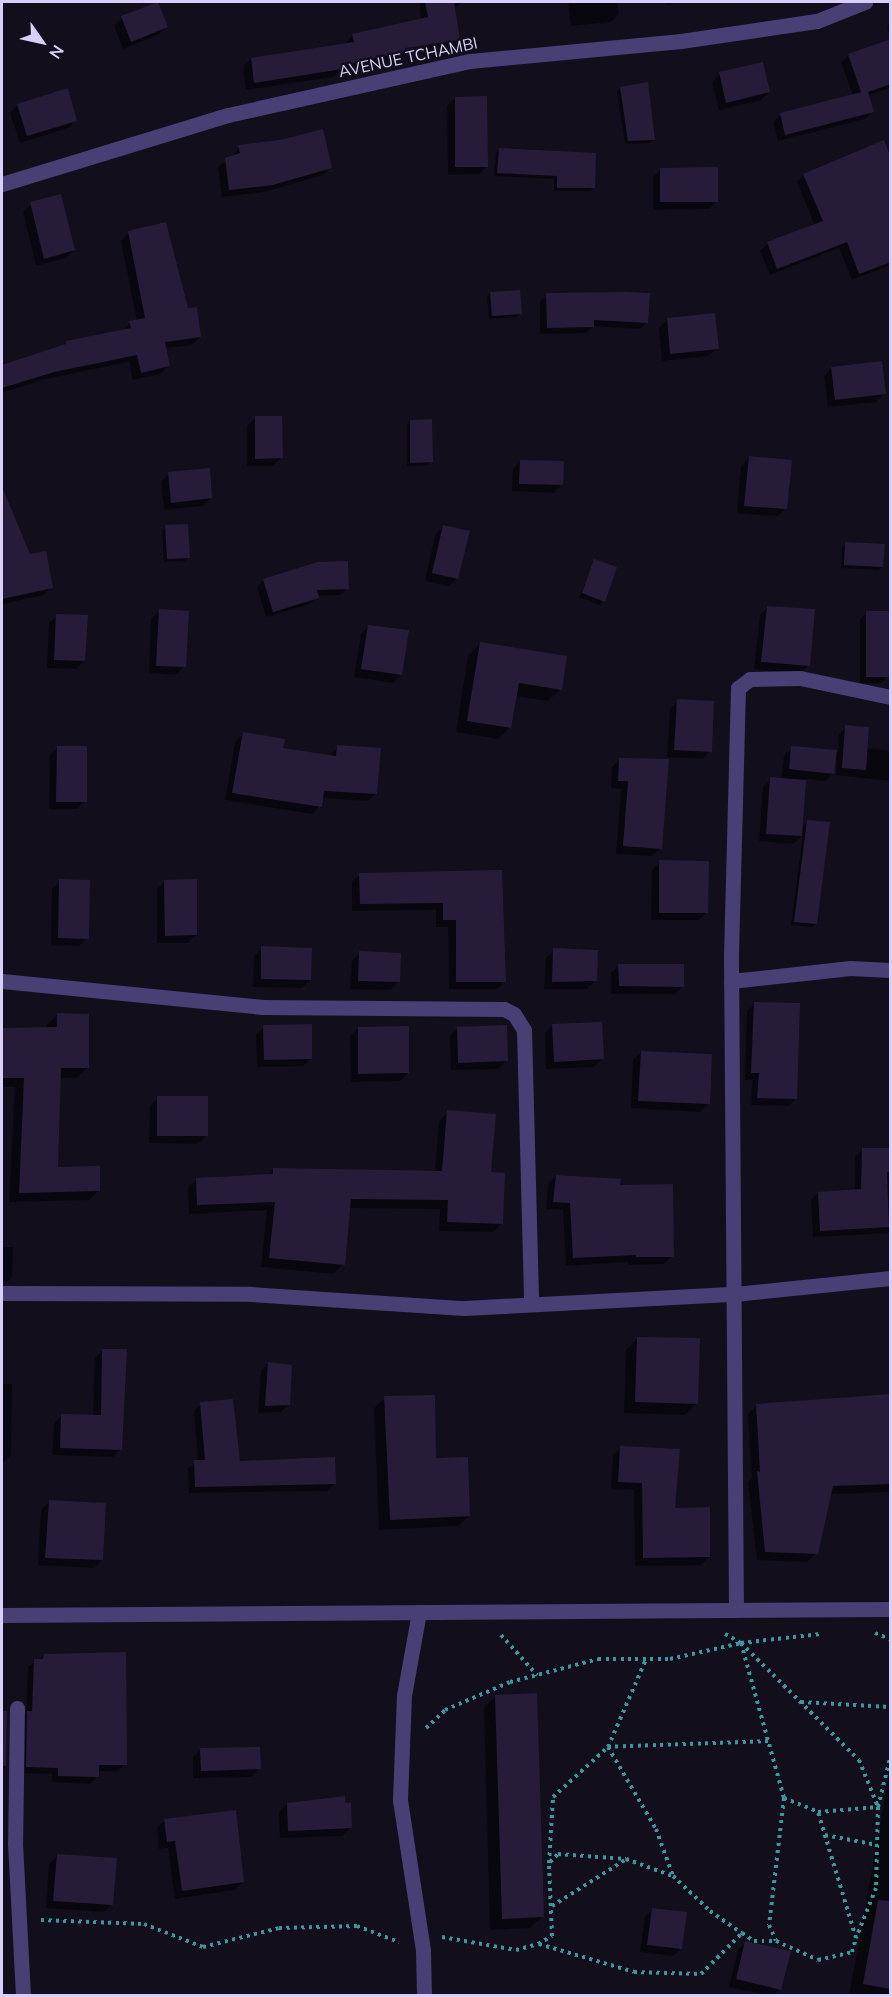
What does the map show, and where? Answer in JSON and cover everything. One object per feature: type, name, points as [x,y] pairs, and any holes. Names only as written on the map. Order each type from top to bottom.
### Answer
[{"type":"street","name":"AVENUE TCHAMBI","points":[[2,184],[228,115],[470,60],[681,41],[817,21],[864,2]]},
{"type":"street","points":[[736,1610],[731,981],[738,688],[750,679],[800,678],[891,697]]},
{"type":"street","points":[[731,981],[850,968],[891,970]]},
{"type":"street","points":[[2,981],[263,1007],[504,1009],[514,1014],[524,1030],[531,1304]]},
{"type":"street","points":[[2,1293],[251,1294],[464,1308],[735,1293],[891,1278]]},
{"type":"street","points":[[2,1615],[891,1609]]},
{"type":"street","points":[[419,1612],[404,1695],[400,1800],[423,1951],[424,1995]]},
{"type":"street","points":[[17,1708],[18,1920],[24,1995]]},
{"type":"path","points":[[480,1612],[537,1674]]},
{"type":"path","points":[[866,1629],[891,1639]]},
{"type":"path","points":[[401,1751],[446,1710],[510,1682],[537,1674],[598,1659],[670,1659],[741,1643],[832,1633]]},
{"type":"path","points":[[741,1643],[859,1760],[878,1807]]},
{"type":"path","points":[[741,1643],[784,1798],[769,1925],[776,1941]]},
{"type":"path","points":[[18,1920],[144,1924],[203,1947],[279,1928],[357,1926],[423,1951],[444,1935],[516,1950],[538,1944],[552,1936],[549,1863],[553,1797],[608,1747],[646,1659]]},
{"type":"path","points":[[800,1702],[891,1707]]},
{"type":"path","points":[[608,1747],[768,1741]]},
{"type":"path","points":[[608,1747],[656,1829],[673,1876]]},
{"type":"path","points":[[549,1863],[558,1854],[626,1859],[673,1876],[710,1911],[754,1941],[776,1941],[818,1960],[852,1952],[876,1888],[878,1807],[891,1758]]},
{"type":"path","points":[[784,1798],[818,1812],[878,1807]]},
{"type":"path","points":[[818,1812],[856,1938]]},
{"type":"path","points":[[825,1835],[877,1845]]},
{"type":"path","points":[[552,1906],[626,1859]]},
{"type":"path","points":[[538,1944],[634,1972],[701,1974],[742,1933]]},
{"type":"building","points":[[158,2],[168,27],[131,42],[121,16]]},
{"type":"building","points":[[425,2],[454,2],[460,40],[405,48],[406,51],[342,66],[342,69],[254,83],[251,58],[354,42],[352,34],[428,17]]},
{"type":"building","points":[[891,39],[891,84],[868,92],[874,112],[785,135],[780,113],[861,92],[848,54]]},
{"type":"building","points":[[763,62],[770,92],[726,103],[719,72]]},
{"type":"building","points":[[648,82],[655,140],[628,141],[620,87]]},
{"type":"building","points":[[68,88],[77,121],[27,136],[17,104]]},
{"type":"building","points":[[487,96],[488,167],[455,167],[455,97]]},
{"type":"building","points":[[323,129],[332,168],[273,185],[229,190],[225,158],[240,153],[238,145],[280,140]]},
{"type":"building","points":[[884,140],[891,158],[891,262],[859,274],[847,242],[777,269],[767,242],[823,221],[803,174]]},
{"type":"building","points":[[499,148],[596,153],[595,188],[557,188],[557,176],[497,173]]},
{"type":"building","points":[[718,167],[718,202],[660,202],[660,168]]},
{"type":"building","points":[[61,194],[75,250],[44,259],[30,202]]},
{"type":"building","points":[[166,222],[188,308],[197,307],[201,337],[165,342],[170,366],[141,373],[137,355],[54,372],[2,388],[2,365],[66,344],[66,341],[131,328],[129,321],[145,318],[128,231]]},
{"type":"building","points":[[520,290],[522,314],[492,316],[490,292]]},
{"type":"building","points":[[546,293],[650,293],[648,323],[594,320],[594,327],[547,328]]},
{"type":"building","points":[[715,313],[719,349],[670,354],[667,318]]},
{"type":"building","points":[[882,361],[886,394],[835,400],[831,367]]},
{"type":"building","points":[[255,416],[282,416],[283,458],[255,459]]},
{"type":"building","points":[[432,419],[433,462],[410,463],[410,420]]},
{"type":"building","points":[[749,456],[792,460],[787,509],[744,506]]},
{"type":"building","points":[[520,460],[564,461],[563,485],[519,484]]},
{"type":"building","points":[[210,468],[212,498],[171,503],[168,472]]},
{"type":"building","points":[[2,487],[30,554],[46,551],[53,588],[2,599]]},
{"type":"building","points":[[188,524],[190,558],[167,559],[165,525]]},
{"type":"building","points":[[443,525],[470,531],[458,579],[432,573]]},
{"type":"building","points":[[845,542],[885,544],[883,567],[844,565]]},
{"type":"building","points":[[594,559],[617,567],[605,602],[582,593]]},
{"type":"building","points":[[348,561],[349,589],[317,590],[319,598],[273,612],[263,579],[318,562]]},
{"type":"building","points":[[767,606],[815,609],[810,666],[761,662]]},
{"type":"building","points":[[159,609],[189,611],[186,667],[156,666]]},
{"type":"building","points":[[866,611],[890,611],[889,677],[866,677]]},
{"type":"building","points":[[56,614],[88,615],[85,661],[54,660]]},
{"type":"building","points":[[368,625],[409,630],[402,675],[361,669]]},
{"type":"building","points":[[480,642],[567,656],[562,690],[519,683],[511,728],[467,721]]},
{"type":"building","points":[[677,699],[714,701],[712,752],[674,750]]},
{"type":"building","points":[[845,725],[869,727],[866,770],[842,768]]},
{"type":"building","points":[[243,732],[285,739],[283,748],[336,756],[337,745],[381,748],[377,794],[324,791],[322,807],[232,793]]},
{"type":"building","points":[[57,746],[87,746],[87,802],[56,802]]},
{"type":"building","points":[[791,746],[837,750],[834,774],[789,769]]},
{"type":"building","points":[[619,758],[669,759],[662,849],[623,846],[628,781],[618,781]]},
{"type":"building","points":[[770,777],[806,780],[802,836],[766,834]]},
{"type":"building","points":[[807,820],[830,822],[817,924],[794,922]]},
{"type":"building","points":[[659,860],[709,861],[708,913],[659,913]]},
{"type":"building","points":[[502,870],[506,982],[456,982],[456,920],[443,920],[443,903],[360,904],[359,873]]},
{"type":"building","points":[[59,879],[90,880],[89,939],[58,938]]},
{"type":"building","points":[[197,879],[197,935],[165,936],[164,880]]},
{"type":"building","points":[[261,946],[312,948],[311,980],[261,979]]},
{"type":"building","points":[[553,948],[598,950],[597,981],[552,982]]},
{"type":"building","points":[[359,951],[401,953],[400,982],[358,981]]},
{"type":"building","points":[[618,964],[684,964],[684,987],[619,986]]},
{"type":"building","points":[[754,1002],[800,1003],[797,1099],[757,1098],[759,1073],[751,1073]]},
{"type":"building","points":[[57,1013],[89,1014],[89,1068],[61,1068],[58,1167],[100,1166],[100,1191],[19,1193],[24,1078],[2,1078],[2,1028],[57,1027]]},
{"type":"building","points":[[602,1022],[604,1059],[554,1062],[552,1024]]},
{"type":"building","points":[[312,1024],[312,1059],[264,1060],[263,1025]]},
{"type":"building","points":[[507,1025],[508,1061],[458,1063],[457,1027]]},
{"type":"building","points":[[409,1026],[409,1073],[358,1074],[358,1027]]},
{"type":"building","points":[[641,1051],[712,1054],[710,1104],[638,1101]]},
{"type":"building","points":[[157,1096],[208,1096],[208,1136],[157,1136]]},
{"type":"building","points":[[447,1110],[496,1114],[491,1172],[505,1173],[503,1224],[447,1222],[448,1200],[351,1199],[345,1265],[269,1258],[275,1202],[197,1205],[196,1178],[273,1174],[273,1168],[442,1171]]},
{"type":"building","points":[[862,1148],[891,1148],[891,1172],[887,1172],[889,1227],[820,1231],[818,1192],[861,1189]]},
{"type":"building","points":[[556,1175],[621,1179],[620,1185],[673,1184],[674,1257],[636,1257],[636,1255],[573,1258],[570,1203],[553,1202]]},
{"type":"building","points":[[637,1337],[700,1338],[698,1404],[635,1402]]},
{"type":"building","points":[[102,1349],[127,1349],[122,1450],[60,1448],[61,1414],[101,1415]]},
{"type":"building","points":[[268,1362],[292,1365],[290,1405],[265,1406]]},
{"type":"building","points":[[891,1394],[891,1484],[833,1486],[818,1554],[765,1552],[757,1471],[760,1472],[756,1404]]},
{"type":"building","points":[[435,1395],[436,1458],[468,1457],[470,1516],[390,1520],[384,1396]]},
{"type":"building","points":[[233,1399],[240,1461],[335,1457],[336,1484],[195,1487],[194,1460],[205,1460],[200,1402]]},
{"type":"building","points":[[620,1446],[680,1449],[675,1508],[710,1507],[710,1557],[643,1558],[642,1483],[618,1482]]},
{"type":"building","points":[[49,1500],[106,1503],[103,1560],[45,1558]]},
{"type":"building","points":[[126,1652],[127,1765],[99,1765],[99,1777],[58,1776],[58,1768],[26,1767],[27,1711],[32,1711],[34,1659],[43,1659],[44,1654]]},
{"type":"building","points":[[537,1693],[544,1917],[502,1919],[495,1695]]},
{"type":"building","points":[[2,1711],[7,1711],[6,1766],[2,1766]]},
{"type":"building","points":[[260,1747],[261,1769],[201,1771],[200,1748]]},
{"type":"building","points":[[345,1796],[345,1803],[351,1803],[352,1828],[288,1831],[287,1803]]},
{"type":"building","points":[[236,1810],[244,1882],[182,1891],[175,1841],[167,1842],[164,1819]]},
{"type":"building","points":[[57,1854],[117,1858],[113,1905],[53,1901]]},
{"type":"building","points":[[878,1900],[891,1901],[891,1989],[863,1984]]},
{"type":"building","points":[[652,1908],[687,1912],[682,1949],[647,1945]]},
{"type":"building","points":[[745,1941],[791,1951],[781,1990],[736,1979]]}]
